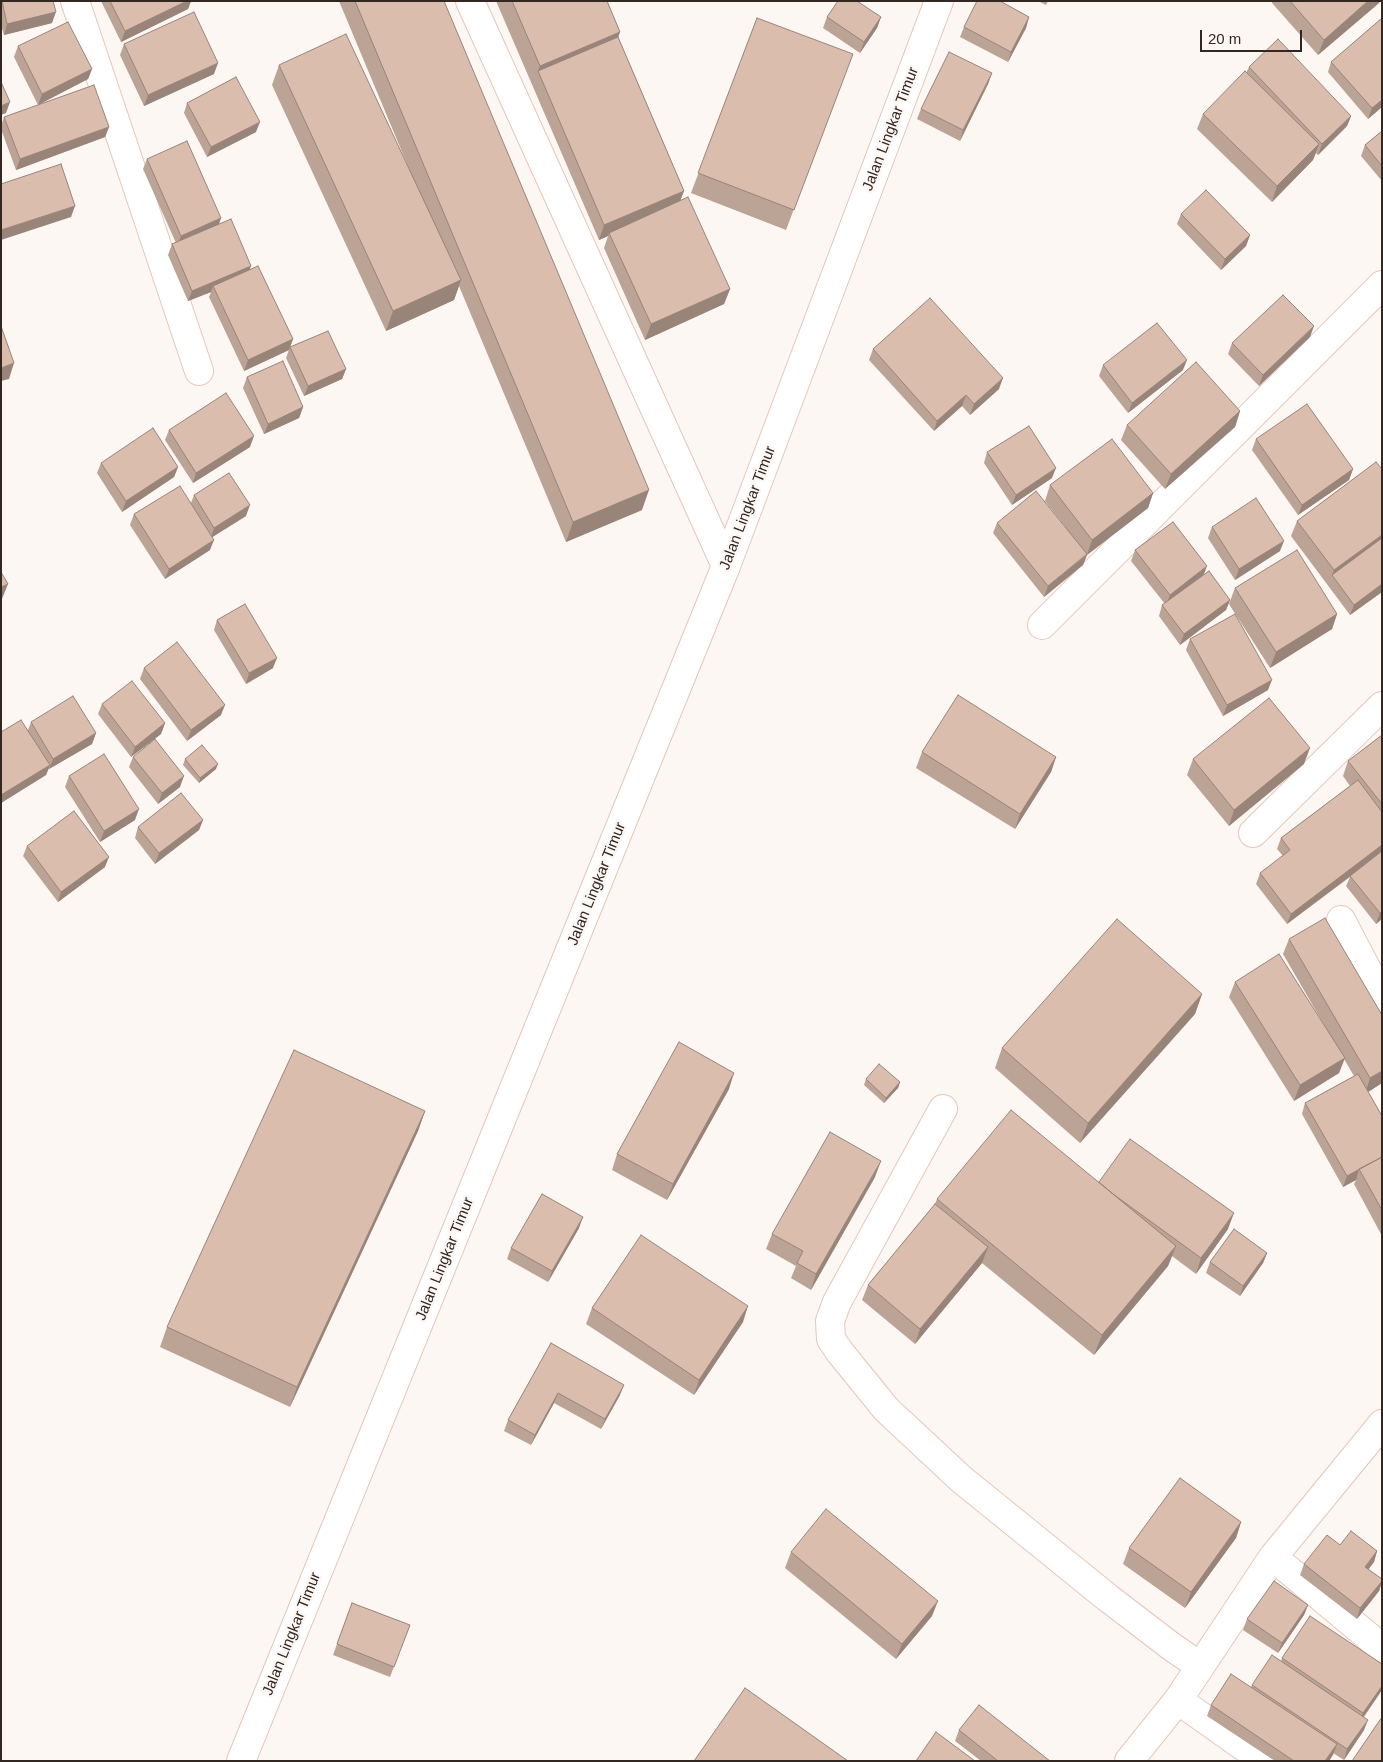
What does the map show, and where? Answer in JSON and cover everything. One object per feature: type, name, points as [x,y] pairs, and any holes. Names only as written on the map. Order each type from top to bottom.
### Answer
[{"type":"main road","points":[[75,1],[199,371]]},
{"type":"main road","points":[[470,1],[726,566]]},
{"type":"main road","name":"Jalan Lingkar Timur","points":[[241,1761],[726,566],[939,1]]},
{"type":"main road","points":[[1042,625],[1382,285]]},
{"type":"main road","points":[[1253,833],[1382,706]]},
{"type":"main road","points":[[1341,920],[1382,998]]},
{"type":"main road","points":[[943,1109],[837,1302],[830,1321],[831,1339],[886,1409],[961,1478],[1108,1598],[1200,1666]]},
{"type":"main road","points":[[1129,1761],[1178,1700],[1273,1557],[1382,1424]]},
{"type":"main road","points":[[1273,1557],[1382,1648]]},
{"type":"main road","points":[[1178,1700],[1264,1761]]},
{"type":"building","points":[[2,1],[53,1],[56,12],[7,24]]},
{"type":"building","points":[[110,1],[187,1],[125,31]]},
{"type":"building","points":[[355,1],[444,1],[649,490],[573,522]]},
{"type":"building","points":[[512,1],[607,1],[620,32],[540,66]]},
{"type":"building","points":[[838,1],[857,1],[881,17],[864,42],[827,17]]},
{"type":"building","points":[[977,1],[1000,1],[1029,17],[1011,52],[964,27]]},
{"type":"building","points":[[1290,1],[1368,1],[1324,40]]},
{"type":"building","points":[[194,12],[218,63],[148,95],[124,44]]},
{"type":"building","points":[[757,18],[853,54],[794,210],[698,173]]},
{"type":"building","points":[[1382,18],[1382,100],[1372,108],[1331,62]]},
{"type":"building","points":[[68,22],[92,69],[42,94],[18,46]]},
{"type":"building","points":[[346,34],[461,280],[393,311],[279,65]]},
{"type":"building","points":[[618,37],[684,191],[604,225],[538,71]]},
{"type":"building","points":[[1278,39],[1351,116],[1322,144],[1249,67]]},
{"type":"building","points":[[949,52],[992,73],[963,130],[921,109]]},
{"type":"building","points":[[1245,71],[1319,144],[1277,186],[1203,114]]},
{"type":"building","points":[[236,77],[260,122],[211,147],[187,103]]},
{"type":"building","points":[[1,82],[10,102],[1,106]]},
{"type":"building","points":[[94,85],[109,127],[20,159],[4,117]]},
{"type":"building","points":[[1382,131],[1382,166],[1365,145]]},
{"type":"building","points":[[187,141],[221,218],[181,236],[147,159]]},
{"type":"building","points":[[61,164],[75,206],[1,230],[1,184]]},
{"type":"building","points":[[1206,190],[1250,235],[1225,259],[1181,214]]},
{"type":"building","points":[[688,197],[730,289],[651,324],[609,233]]},
{"type":"building","points":[[231,219],[251,266],[192,291],[172,244]]},
{"type":"building","points":[[258,266],[293,339],[248,360],[213,286]]},
{"type":"building","points":[[1283,295],[1314,326],[1263,375],[1232,343]]},
{"type":"building","points":[[930,298],[1003,378],[974,404],[966,395],[937,421],[873,349]]},
{"type":"building","points":[[1157,323],[1187,360],[1132,403],[1103,365]]},
{"type":"building","points":[[1,326],[14,363],[1,368]]},
{"type":"building","points":[[328,331],[346,369],[308,386],[290,347]]},
{"type":"building","points":[[283,361],[303,407],[268,424],[247,377]]},
{"type":"building","points":[[1196,362],[1240,411],[1171,474],[1127,425]]},
{"type":"building","points":[[226,393],[254,436],[196,473],[169,430]]},
{"type":"building","points":[[1307,404],[1353,469],[1302,505],[1256,439]]},
{"type":"building","points":[[1029,426],[1056,468],[1016,495],[987,452]]},
{"type":"building","points":[[153,428],[178,467],[126,501],[101,463]]},
{"type":"building","points":[[1112,439],[1153,493],[1092,540],[1050,485]]},
{"type":"building","points":[[1376,462],[1382,469],[1382,535],[1334,570],[1297,521]]},
{"type":"building","points":[[229,473],[250,505],[214,528],[194,495]]},
{"type":"building","points":[[180,486],[214,540],[169,569],[134,514]]},
{"type":"building","points":[[1036,491],[1087,554],[1048,586],[997,523]]},
{"type":"building","points":[[1256,498],[1284,541],[1239,569],[1212,527]]},
{"type":"building","points":[[1173,522],[1207,566],[1170,595],[1135,550]]},
{"type":"building","points":[[1382,538],[1382,584],[1354,605],[1332,575]]},
{"type":"building","points":[[1297,550],[1337,614],[1276,652],[1235,588]]},
{"type":"building","points":[[1209,571],[1230,600],[1184,634],[1162,605]]},
{"type":"building","points":[[1,572],[8,584],[1,587]]},
{"type":"building","points":[[245,604],[277,658],[249,673],[217,620]]},
{"type":"building","points":[[1235,614],[1272,680],[1227,705],[1190,639]]},
{"type":"building","points":[[177,642],[225,705],[191,730],[144,668]]},
{"type":"building","points":[[132,681],[165,723],[135,747],[102,704]]},
{"type":"building","points":[[958,695],[1056,757],[1020,814],[922,752]]},
{"type":"building","points":[[73,696],[96,733],[53,759],[31,722]]},
{"type":"building","points":[[1269,698],[1310,748],[1234,810],[1193,759]]},
{"type":"building","points":[[21,720],[50,765],[1,795],[1,732]]},
{"type":"building","points":[[1382,735],[1382,804],[1348,761]]},
{"type":"building","points":[[155,739],[184,776],[162,793],[133,757]]},
{"type":"building","points":[[202,745],[218,764],[200,778],[185,759]]},
{"type":"building","points":[[104,754],[139,809],[104,831],[69,776]]},
{"type":"building","points":[[1358,780],[1382,812],[1382,845],[1291,914],[1260,873],[1290,850],[1281,838]]},
{"type":"building","points":[[181,793],[203,820],[159,853],[138,827]]},
{"type":"building","points":[[74,811],[109,857],[61,892],[27,846]]},
{"type":"building","points":[[1382,851],[1382,912],[1380,913],[1350,876]]},
{"type":"building","points":[[1325,918],[1382,1015],[1382,1071],[1370,1078],[1289,939]]},
{"type":"building","points":[[1117,919],[1202,994],[1088,1123],[1002,1048]]},
{"type":"building","points":[[1279,954],[1345,1058],[1300,1085],[1235,982]]},
{"type":"building","points":[[679,1042],[734,1073],[673,1184],[617,1154]]},
{"type":"building","points":[[294,1050],[425,1111],[297,1387],[167,1327]]},
{"type":"building","points":[[879,1064],[900,1082],[886,1098],[866,1079]]},
{"type":"building","points":[[1358,1074],[1382,1116],[1382,1157],[1347,1176],[1305,1103]]},
{"type":"building","points":[[1011,1110],[1176,1246],[1102,1335],[937,1199]]},
{"type":"building","points":[[830,1132],[881,1161],[816,1274],[797,1263],[803,1251],[772,1234]]},
{"type":"building","points":[[1130,1139],[1234,1213],[1201,1258],[1099,1182]]},
{"type":"building","points":[[1382,1157],[1382,1210],[1359,1169]]},
{"type":"building","points":[[542,1194],[583,1217],[552,1271],[511,1248]]},
{"type":"building","points":[[935,1204],[988,1247],[920,1329],[868,1285]]},
{"type":"building","points":[[1234,1229],[1267,1253],[1243,1286],[1210,1262]]},
{"type":"building","points":[[641,1235],[748,1306],[699,1380],[592,1308]]},
{"type":"building","points":[[551,1343],[624,1385],[605,1419],[558,1393],[535,1435],[508,1420]]},
{"type":"building","points":[[1180,1478],[1241,1522],[1191,1592],[1129,1548]]},
{"type":"building","points":[[826,1509],[938,1601],[902,1644],[791,1552]]},
{"type":"building","points":[[1351,1531],[1377,1551],[1365,1567],[1382,1579],[1360,1608],[1304,1564],[1327,1535],[1340,1545]]},
{"type":"building","points":[[1274,1581],[1308,1605],[1282,1643],[1247,1619]]},
{"type":"building","points":[[352,1603],[410,1625],[394,1667],[337,1644]]},
{"type":"building","points":[[1310,1616],[1382,1664],[1382,1686],[1363,1713],[1282,1658]]},
{"type":"building","points":[[1272,1655],[1368,1720],[1347,1749],[1252,1685]]},
{"type":"building","points":[[1231,1674],[1337,1744],[1325,1761],[1294,1761],[1211,1705]]},
{"type":"building","points":[[745,1688],[848,1761],[694,1761]]},
{"type":"building","points":[[979,1705],[1050,1761],[998,1761],[959,1730]]},
{"type":"building","points":[[1382,1717],[1382,1761],[1352,1761]]},
{"type":"building","points":[[936,1732],[975,1761],[916,1761]]}]
